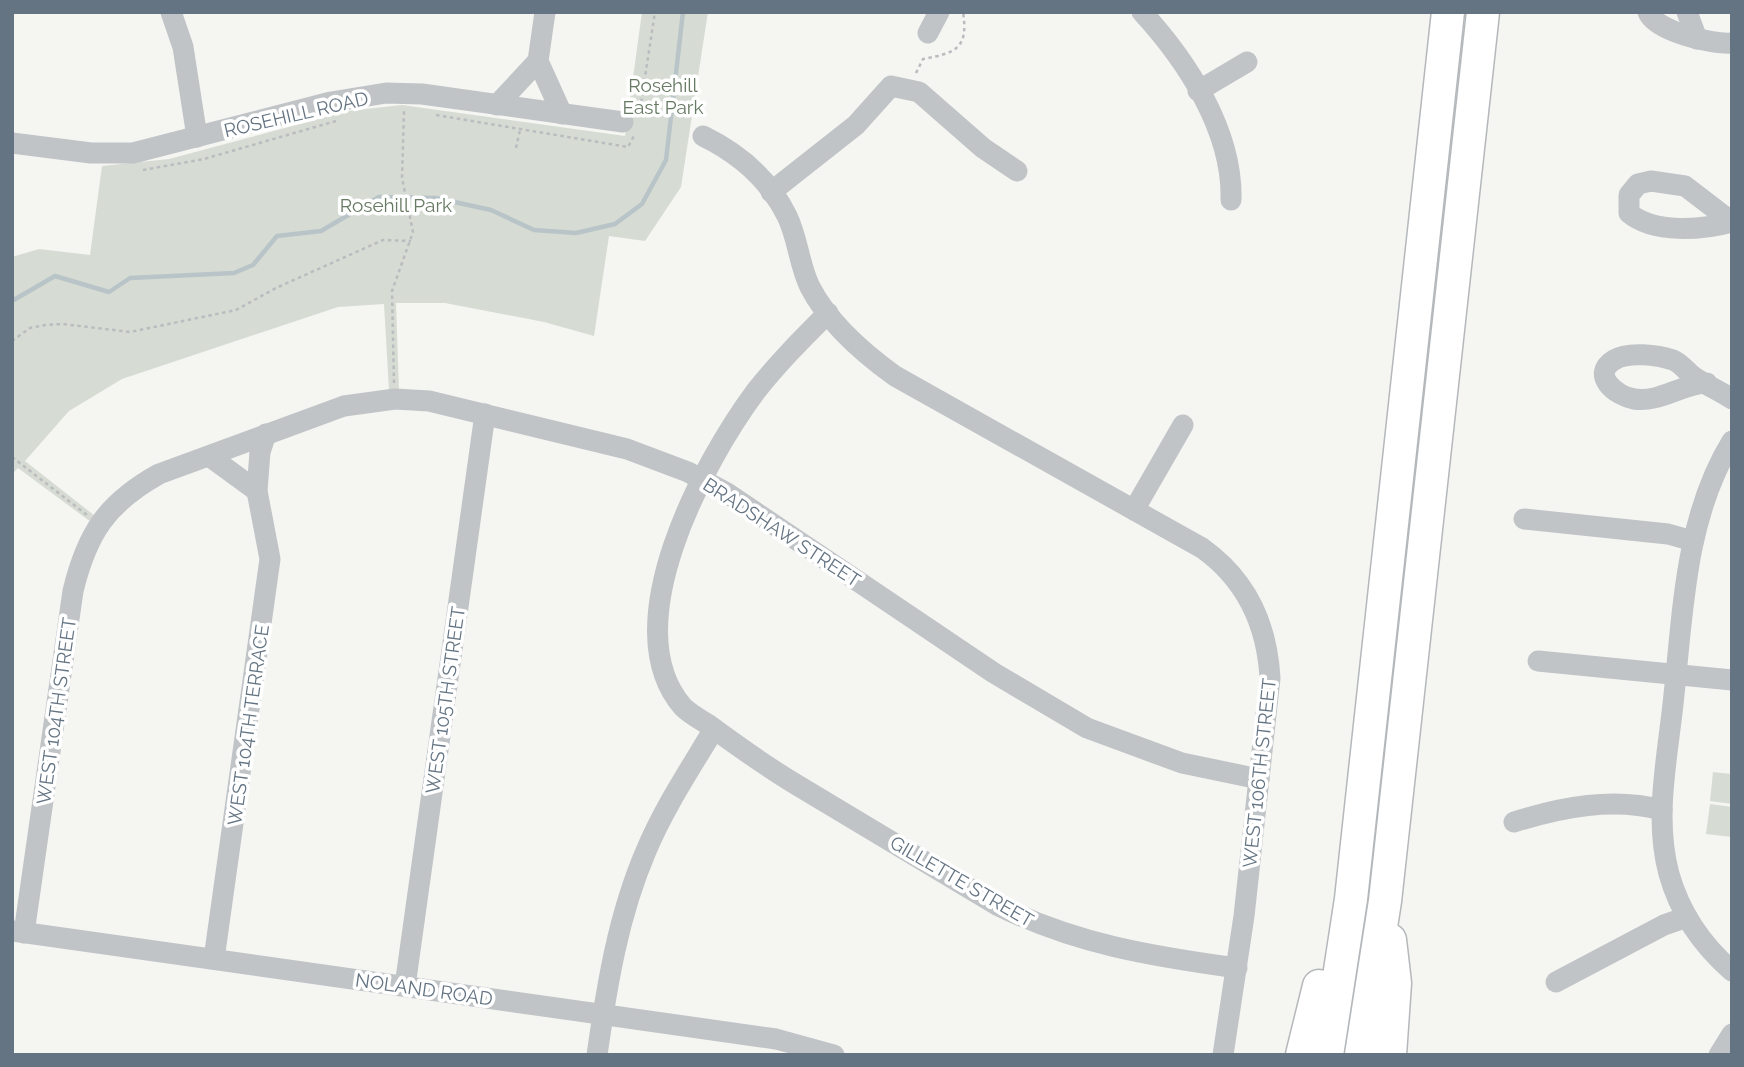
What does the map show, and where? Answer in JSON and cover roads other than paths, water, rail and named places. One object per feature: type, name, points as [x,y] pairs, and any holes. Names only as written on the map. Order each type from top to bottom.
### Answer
[{"type":"highway","points":[[1327,1055],[1351,899],[1448,12]]},
{"type":"highway","points":[[1361,1055],[1385,901],[1483,12]]},
{"type":"highway","points":[[1302,1055],[1322,977],[1351,899]]},
{"type":"highway","points":[[1385,901],[1395,983],[1390,1055]]},
{"type":"street","points":[[171,12],[183,47],[197,137]]},
{"type":"street","points":[[545,12],[538,61],[562,114]]},
{"type":"street","points":[[928,33],[939,12]]},
{"type":"street","points":[[1142,12],[1180,58],[1198,91],[1228,163],[1231,200]]},
{"type":"street","points":[[1648,12],[1657,24],[1709,44],[1732,43]]},
{"type":"street","points":[[1687,12],[1697,39]]},
{"type":"street","points":[[497,105],[538,61]]},
{"type":"street","points":[[1198,91],[1247,62]]},
{"type":"street","points":[[771,192],[856,125],[891,86],[919,92],[983,148],[1017,171]]},
{"type":"street","name":"ROSEHILL ROAD","points":[[12,143],[91,153],[133,153],[352,97],[405,107],[497,105],[632,127]]},
{"type":"street","points":[[704,136],[740,156],[757,171],[787,216],[810,286],[828,313]]},
{"type":"street","name":"GILLETTE STREET","points":[[828,313],[756,391],[704,480],[664,575],[656,634],[661,661],[670,685],[684,707],[756,760],[997,905],[1076,939],[1131,953],[1237,968]]},
{"type":"street","name":"WEST 106TH STREET","points":[[828,313],[869,358],[895,376],[1214,557],[1235,578],[1256,611],[1266,641],[1270,678],[1237,968],[1223,1055]]},
{"type":"street","points":[[1707,383],[1732,399]]},
{"type":"street","name":"BRADSHAW STREET","points":[[119,501],[159,474],[344,406],[395,399],[429,401],[485,414],[657,458],[704,480],[1055,711],[1137,749],[1182,763],[1259,779]]},
{"type":"street","name":"WEST 105TH STREET","points":[[405,986],[485,414]]},
{"type":"street","points":[[1134,510],[1183,425]]},
{"type":"street","name":"WEST 104TH TERRACE","points":[[214,959],[270,559],[257,491],[260,452],[266,434]]},
{"type":"street","points":[[1732,440],[1722,487],[1693,541],[1662,810],[1662,838],[1669,873],[1688,917],[1697,935],[1732,971]]},
{"type":"street","points":[[209,456],[257,491]]},
{"type":"street","name":"WEST 104TH STREET","points":[[18,932],[73,591],[82,556],[98,523],[119,501]]},
{"type":"street","points":[[1524,519],[1668,534],[1693,541]]},
{"type":"street","points":[[1538,661],[1732,680]]},
{"type":"street","points":[[597,1055],[613,955],[646,850],[713,729]]},
{"type":"street","points":[[1514,822],[1553,810],[1588,805],[1648,806],[1662,810]]},
{"type":"street","points":[[1556,982],[1664,925],[1688,917]]},
{"type":"street","name":"NOLAND ROAD","points":[[18,932],[776,1038],[834,1055]]},
{"type":"street","points":[[1720,1055],[1732,1034]]},
{"type":"waterway","points":[[12,301],[55,276],[109,292],[130,278],[234,273],[253,265],[277,236],[321,231],[379,197],[436,198],[491,210],[534,230],[576,233],[615,224],[642,204],[666,160],[683,12]]},
{"type":"park label","name":"Rosehill East Park","points":[[663,96]]},
{"type":"park label","name":"Rosehill Park","points":[[396,205]]}]
